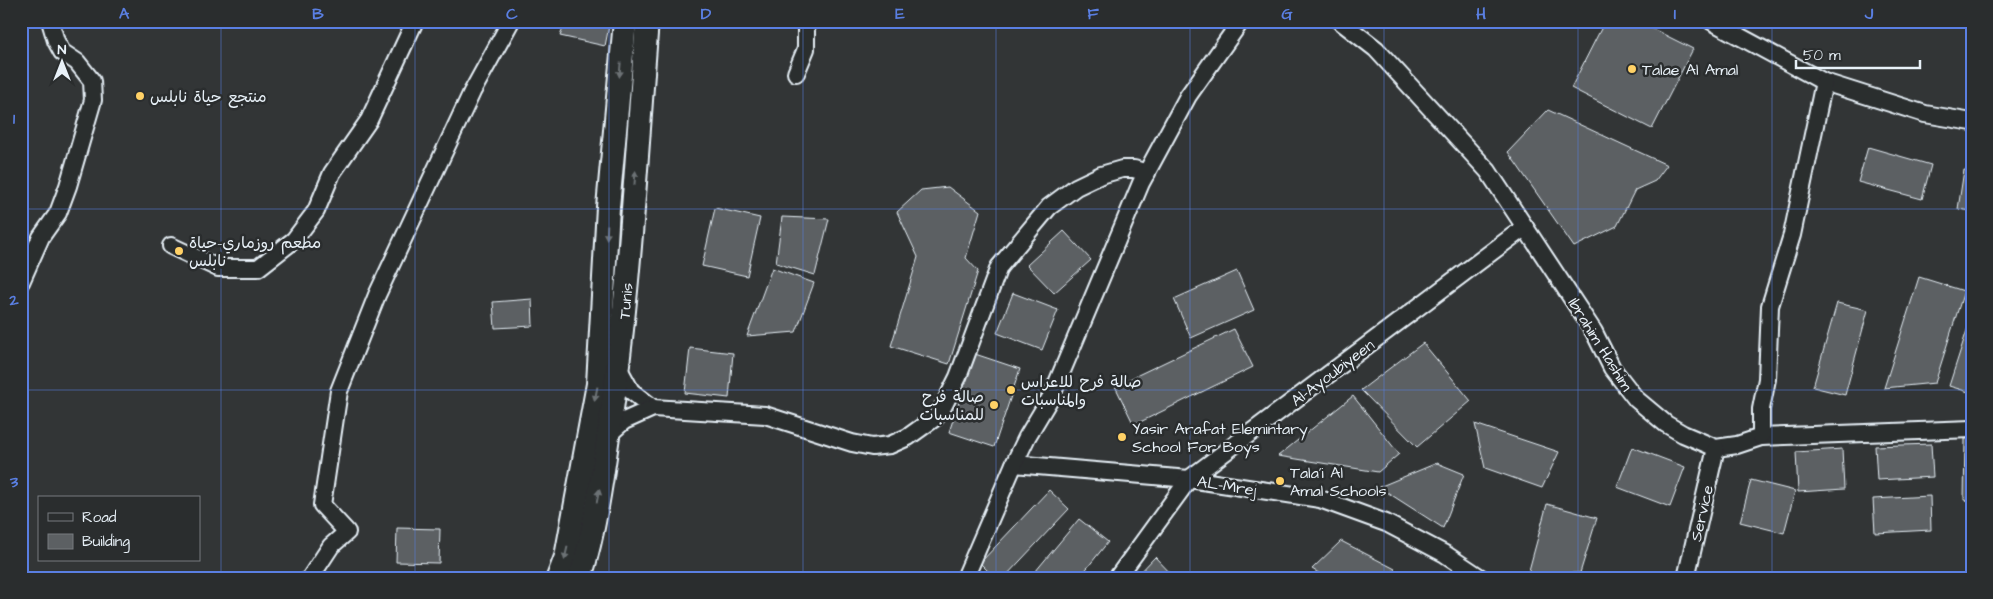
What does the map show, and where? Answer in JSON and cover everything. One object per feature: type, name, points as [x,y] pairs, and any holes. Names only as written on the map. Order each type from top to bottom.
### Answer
[{"type":"main road","points":[[558,578],[566,557],[598,384],[608,207],[625,21]]},
{"type":"main road","name":"Tunis","points":[[580,578],[586,558],[618,367],[647,21]]},
{"type":"street","points":[[21,282],[41,237],[58,213],[71,177],[93,100],[92,81],[76,62],[62,52],[50,21]]},
{"type":"street","points":[[171,246],[218,268],[258,268],[294,240],[316,211],[332,173],[369,120],[415,21]]},
{"type":"street","points":[[310,578],[331,546],[347,532],[322,504],[339,391],[377,295],[472,92],[511,21]]},
{"type":"street","points":[[796,73],[806,49],[806,21]]},
{"type":"street","points":[[965,578],[1014,464],[1027,437],[1052,395],[1147,173],[1188,96],[1241,21]]},
{"type":"street","name":"Ibrahim Hashim","points":[[1340,21],[1376,49],[1488,171],[1594,332],[1607,360],[1623,384],[1650,412],[1666,424],[1683,434],[1716,448]]},
{"type":"street","points":[[1711,21],[1824,82],[1925,114],[1972,122]]},
{"type":"street","points":[[1761,437],[1761,408],[1767,380],[1770,306],[1792,235],[1824,82]]},
{"type":"street","points":[[608,435],[624,421],[653,408],[765,415],[872,448],[890,445],[908,437],[936,417],[944,405],[958,377],[999,267],[1048,207],[1076,187],[1101,176],[1122,169],[1134,169],[1147,173]]},
{"type":"street","name":"Al-Ayoubiyeen","points":[[1117,578],[1189,479],[1525,227]]},
{"type":"street","points":[[618,367],[631,391],[653,408]]},
{"type":"street","points":[[1716,448],[1737,445],[1761,437],[1972,429]]},
{"type":"street","name":"Service","points":[[1686,578],[1716,448]]},
{"type":"street","name":"AL-Mrej","points":[[1014,464],[1189,479],[1320,499],[1386,523],[1445,554],[1481,578]]},
{"type":"building","points":[[566,21],[610,21],[605,46],[560,36]]},
{"type":"building","name":"Talae Al Amal","points":[[1605,21],[1637,21],[1693,49],[1652,129],[1571,88]]},
{"type":"building","points":[[1548,110],[1667,165],[1655,181],[1635,190],[1617,226],[1574,247],[1508,152]]},
{"type":"building","points":[[1868,147],[1931,165],[1922,199],[1858,182]]},
{"type":"building","points":[[1964,170],[1972,171],[1972,211],[1958,209]]},
{"type":"building","points":[[948,187],[980,211],[966,258],[978,271],[949,364],[891,346],[918,257],[897,212],[921,190]]},
{"type":"building","points":[[715,208],[760,218],[747,276],[702,266]]},
{"type":"building","points":[[782,217],[829,219],[815,275],[776,263]]},
{"type":"building","points":[[1064,231],[1091,260],[1054,293],[1027,265]]},
{"type":"building","points":[[772,268],[814,283],[796,332],[747,336]]},
{"type":"building","points":[[1237,271],[1254,310],[1191,338],[1174,299]]},
{"type":"building","points":[[1919,277],[1964,291],[1935,383],[1884,388]]},
{"type":"building","points":[[1013,293],[1058,310],[1042,350],[997,333]]},
{"type":"building","points":[[532,299],[533,326],[495,328],[493,302]]},
{"type":"building","points":[[1837,303],[1868,310],[1845,395],[1813,387]]},
{"type":"building","points":[[1968,327],[1972,328],[1972,393],[1949,386]]},
{"type":"building","points":[[1234,329],[1253,367],[1134,425],[1115,386]]},
{"type":"building","points":[[1423,343],[1471,401],[1417,447],[1361,390]]},
{"type":"building","points":[[690,348],[733,353],[729,398],[685,393]]},
{"type":"building","points":[[975,354],[1020,369],[994,447],[949,432]]},
{"type":"building","points":[[1353,396],[1399,454],[1378,472],[1278,456]]},
{"type":"building","points":[[1475,424],[1559,452],[1542,488],[1485,468]]},
{"type":"building","points":[[1972,438],[1972,501],[1964,500],[1965,439]]},
{"type":"building","points":[[1931,444],[1933,477],[1877,480],[1875,446]]},
{"type":"building","points":[[1632,447],[1685,467],[1670,507],[1617,487]]},
{"type":"building","points":[[1842,449],[1844,489],[1798,492],[1796,452]]},
{"type":"building","points":[[1437,463],[1464,474],[1443,528],[1379,487]]},
{"type":"building","points":[[1751,480],[1795,491],[1784,533],[1740,522]]},
{"type":"building","points":[[1049,490],[1069,509],[1004,578],[995,578],[980,563]]},
{"type":"building","points":[[1930,496],[1931,530],[1875,533],[1873,499]]},
{"type":"building","points":[[1547,504],[1597,518],[1580,573],[1528,574]]},
{"type":"building","points":[[1079,519],[1108,542],[1079,578],[1030,578]]},
{"type":"building","points":[[397,528],[440,529],[439,563],[396,562]]},
{"type":"building","points":[[1341,541],[1395,569],[1387,578],[1327,578],[1312,569]]},
{"type":"building","points":[[1155,557],[1175,578],[1135,578]]},
{"type":"building","points":[[1899,573],[1937,578],[1899,578]]},
{"type":"place","name":"Talae Al Amal","points":[[1632,69]]},
{"type":"place","name":"منتجع حياة نابلس","points":[[140,96]]},
{"type":"place","name":"مطعم روزماري-حياة نابلس","points":[[179,251]]},
{"type":"place","name":"صالة فرح للاعراس والمناسبات","points":[[1011,390]]},
{"type":"place","name":"صالة فرح للمناسبات","points":[[994,405]]},
{"type":"place","name":"Yasir Arafat Elemintary School For Boys","points":[[1122,437]]},
{"type":"place","name":"Tala'i Al Amal Schools","points":[[1280,481]]}]
